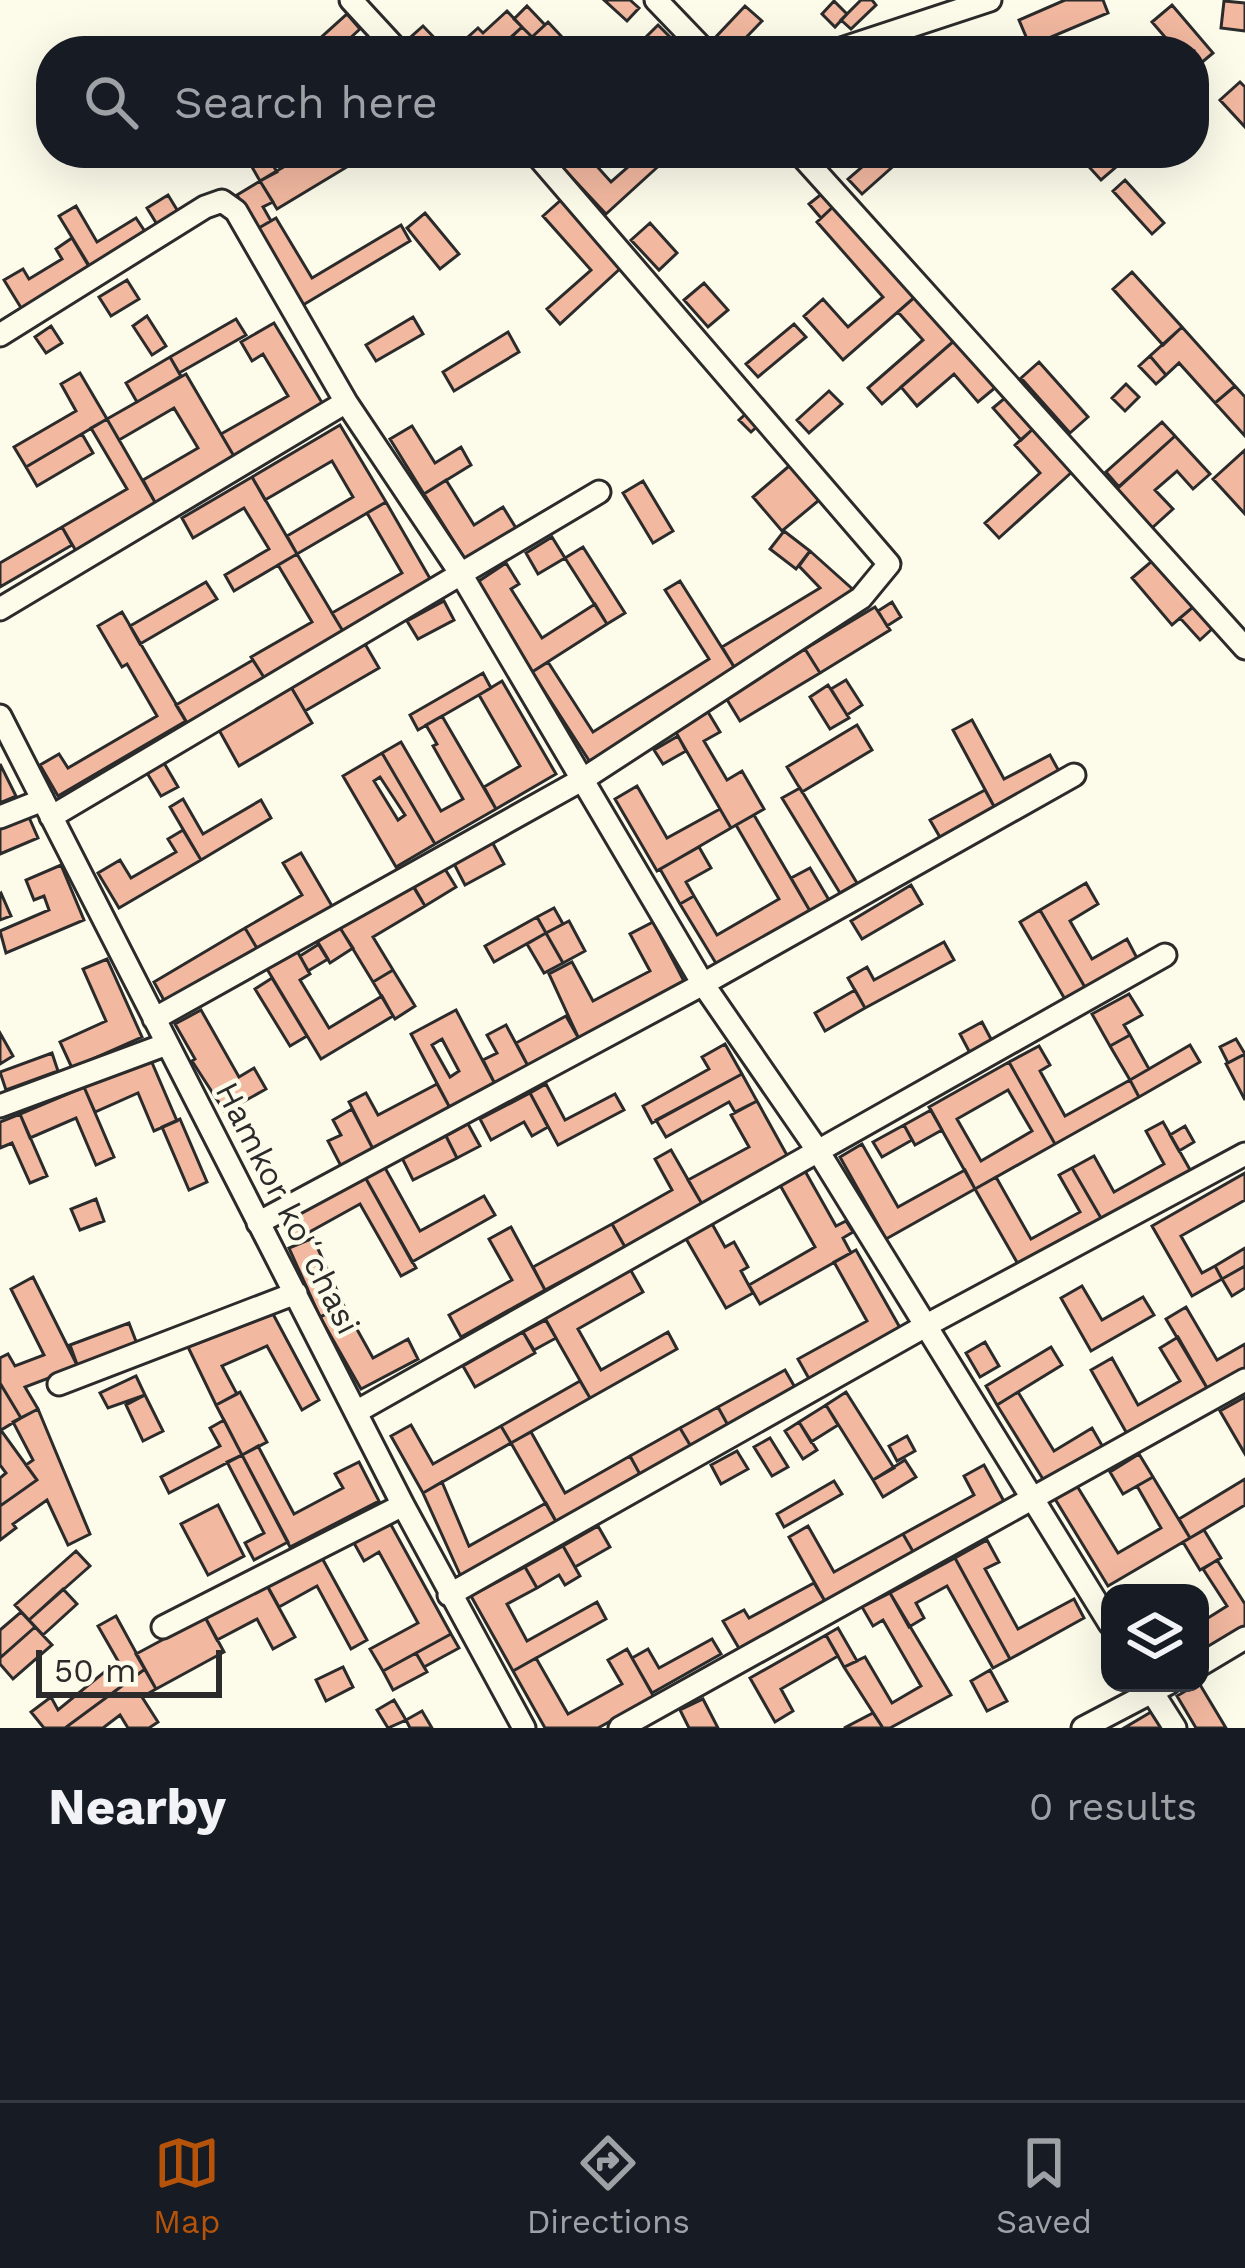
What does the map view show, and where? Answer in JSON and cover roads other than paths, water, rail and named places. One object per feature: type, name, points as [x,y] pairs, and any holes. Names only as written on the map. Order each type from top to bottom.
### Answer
[{"type":"street","points":[[351,0],[384,36]]},
{"type":"street","points":[[656,0],[691,36]]},
{"type":"street","points":[[881,36],[990,0]]},
{"type":"street","points":[[154,1019],[585,778],[861,598],[889,564],[548,168]]},
{"type":"street","points":[[813,168],[1245,647]]},
{"type":"street","points":[[0,335],[206,207],[222,201],[236,211],[346,402],[461,574],[585,778],[703,984],[818,1151],[1101,1610]]},
{"type":"street","points":[[0,609],[346,402]]},
{"type":"street","points":[[0,817],[47,808],[599,492]]},
{"type":"street","name":"Hamkor koʻchasi","points":[[0,716],[449,1594],[524,1728]]},
{"type":"street","points":[[258,1223],[703,984],[1074,775]]},
{"type":"street","points":[[356,1412],[1166,955]]},
{"type":"street","points":[[0,1106],[167,1044]]},
{"type":"street","points":[[449,1594],[927,1325],[1245,1154]]},
{"type":"street","points":[[59,1384],[296,1294]]},
{"type":"street","points":[[620,1728],[1245,1380]]},
{"type":"street","points":[[163,1627],[403,1505]]},
{"type":"street","points":[[1209,1660],[1245,1638]]},
{"type":"street","points":[[1083,1728],[1146,1692]]},
{"type":"street","points":[[1159,1692],[1175,1728]]}]
